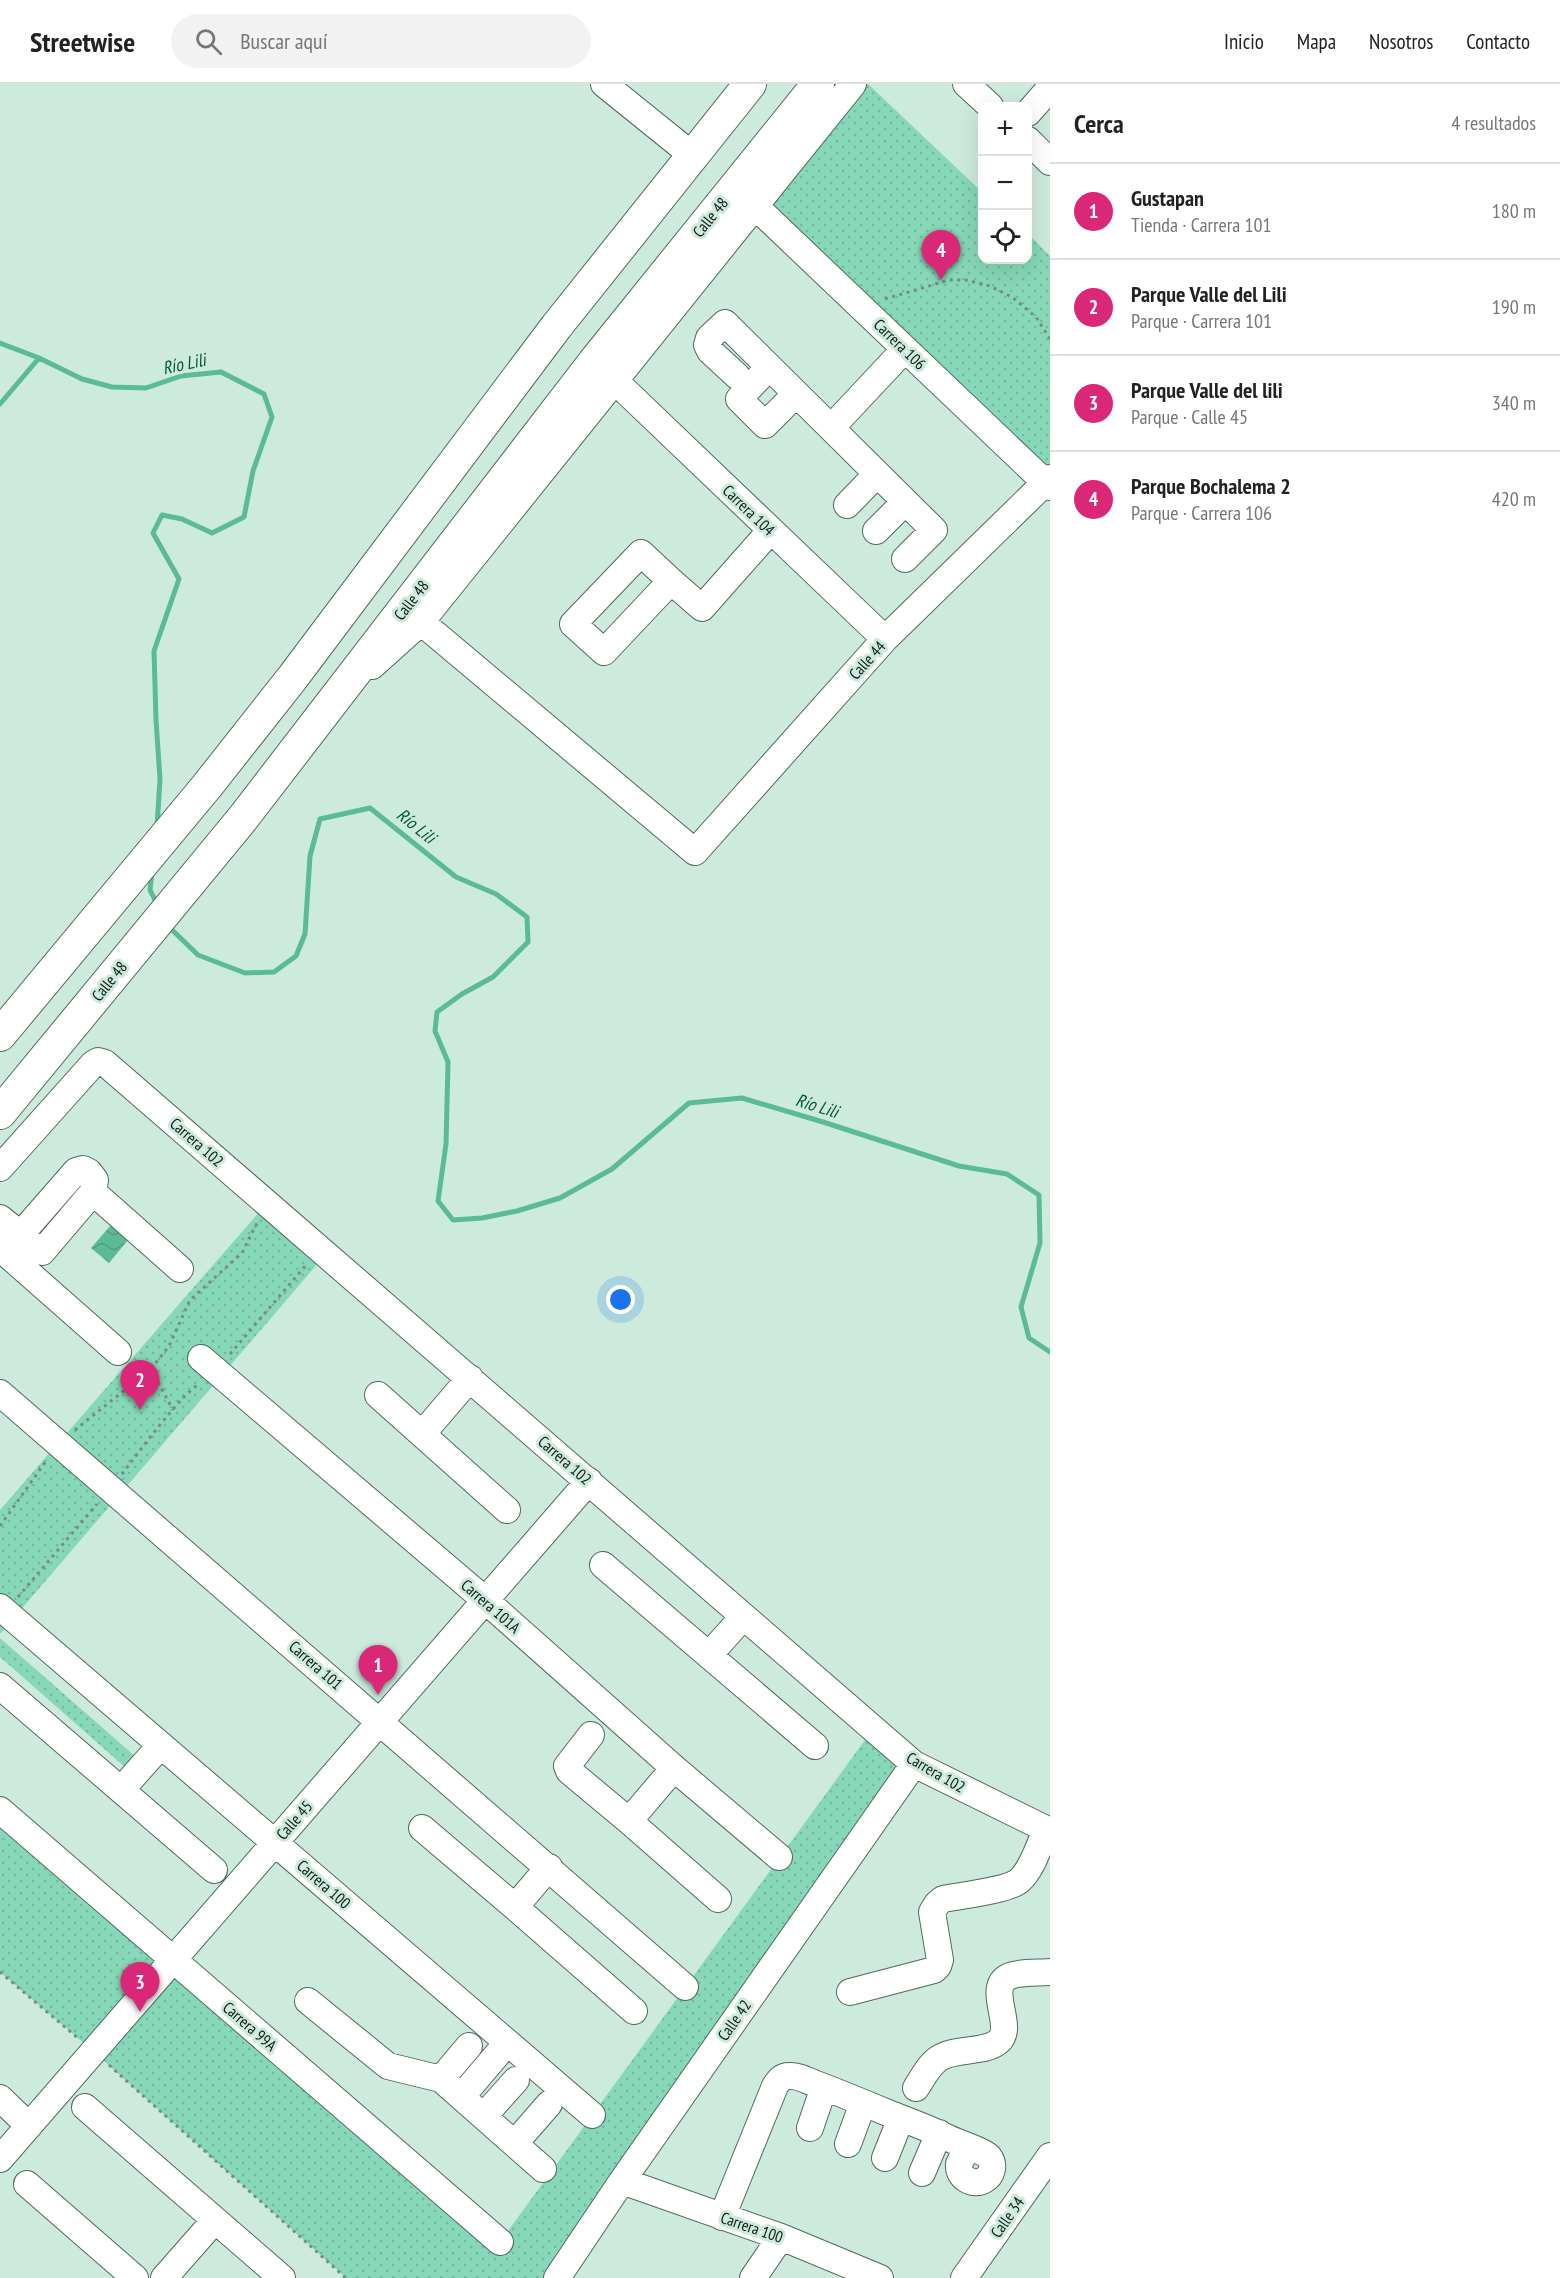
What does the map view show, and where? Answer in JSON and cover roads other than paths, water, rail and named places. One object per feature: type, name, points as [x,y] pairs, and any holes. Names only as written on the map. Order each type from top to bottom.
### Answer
[{"type":"main road","points":[[0,1035],[207,786],[293,677],[556,327],[750,84]]},
{"type":"main road","name":"Calle 48","points":[[2,1111],[243,818],[594,362],[818,84]]},
{"type":"street","points":[[604,84],[692,155]]},
{"type":"street","points":[[332,704],[421,622],[853,84]]},
{"type":"street","points":[[1032,108],[1050,88]]},
{"type":"street","points":[[1032,144],[1050,161]]},
{"type":"street","name":"Carrera 106","points":[[755,206],[1048,483]]},
{"type":"street","points":[[737,376],[710,351],[707,345],[710,338],[725,323],[933,530],[905,559]]},
{"type":"street","points":[[831,428],[905,349]]},
{"type":"street","points":[[769,367],[739,399],[765,425],[796,394]]},
{"type":"street","name":"Carrera 104","points":[[614,380],[885,639]]},
{"type":"street","points":[[847,505],[877,474]]},
{"type":"street","name":"Calle 44","points":[[421,622],[695,852],[885,639],[1048,483]]},
{"type":"street","points":[[876,531],[905,502]]},
{"type":"street","points":[[671,581],[702,608],[771,530]]},
{"type":"street","name":"Carrera 102","points":[[0,1168],[93,1064],[98,1061],[105,1062],[914,1764],[1048,1831]]},
{"type":"street","points":[[0,1218],[42,1252],[93,1204],[95,1184],[93,1176],[83,1169],[76,1171],[21,1234]]},
{"type":"street","points":[[93,1204],[180,1269]]},
{"type":"street","points":[[0,1248],[118,1352]]},
{"type":"street","name":"Carrera 101A","points":[[201,1358],[485,1600],[674,1768],[779,1857]]},
{"type":"street","points":[[423,1432],[470,1378]]},
{"type":"street","name":"Carrera 101","points":[[0,1393],[685,1987]]},
{"type":"street","points":[[378,1395],[423,1432],[507,1510]]},
{"type":"street","name":"Calle 45","points":[[0,2158],[589,1481]]},
{"type":"street","points":[[603,1565],[815,1746]]},
{"type":"street","name":"Carrera 100","points":[[0,1607],[592,2115]]},
{"type":"street","points":[[709,1655],[743,1617]]},
{"type":"street","points":[[0,1686],[213,1870]]},
{"type":"street","points":[[591,1736],[567,1766],[569,1771],[718,1899]]},
{"type":"street","points":[[121,1790],[160,1744]]},
{"type":"street","name":"Calle 42","points":[[557,2278],[622,2181],[914,1764]]},
{"type":"street","points":[[628,1821],[674,1768]]},
{"type":"street","name":"Carrera 99A","points":[[0,1810],[500,2242]]},
{"type":"street","points":[[422,1827],[634,2011]]},
{"type":"street","points":[[850,1992],[933,1970],[938,1966],[940,1960],[932,1912],[937,1904],[944,1899],[1009,1886],[1019,1881],[1027,1871],[1048,1831]]},
{"type":"street","points":[[515,1907],[549,1868]]},
{"type":"street","points":[[915,2088],[937,2060],[946,2055],[994,2045],[1002,2039],[1004,2029],[999,1995],[1002,1984],[1007,1978],[1015,1975],[1050,1972]]},
{"type":"street","points":[[308,2001],[388,2066],[441,2079],[543,2169]]},
{"type":"street","points":[[462,2096],[507,2043]]},
{"type":"street","points":[[441,2079],[469,2046]]},
{"type":"street","points":[[722,2217],[775,2086],[782,2078],[791,2076],[824,2087],[939,2133],[968,2148]]},
{"type":"street","points":[[484,2116],[516,2080]]},
{"type":"street","points":[[810,2128],[824,2087]]},
{"type":"street","points":[[0,2098],[29,2126]]},
{"type":"street","points":[[848,2144],[863,2103]]},
{"type":"street","points":[[515,2144],[549,2104]]},
{"type":"street","points":[[85,2108],[282,2278]]},
{"type":"street","points":[[885,2158],[901,2118]]},
{"type":"street","points":[[922,2173],[939,2133]]},
{"type":"street","name":"Calle 34","points":[[964,2278],[1050,2156]]},
{"type":"street","name":"Carrera 100","points":[[622,2181],[782,2237],[879,2278]]},
{"type":"street","points":[[27,2184],[135,2278]]},
{"type":"street","points":[[164,2278],[215,2220]]},
{"type":"street","points":[[754,2278],[782,2237]]},
{"type":"water","points":[[111,1225],[128,1240],[109,1263],[91,1248]]},
{"type":"waterway","name":"Río Lili","points":[[0,343],[39,358],[82,379],[112,387],[146,388],[181,376],[221,372],[264,394],[272,417],[253,471],[244,517],[212,533],[182,519],[162,515],[153,533],[179,579],[154,651],[160,779],[157,827]]},
{"type":"waterway","points":[[0,404],[39,358]]},
{"type":"waterway","name":"Río Lili","points":[[167,925],[198,955],[245,973],[274,972],[296,956],[305,934],[310,856],[320,819],[370,808],[456,877],[496,894],[527,917],[528,942],[493,977],[462,994],[437,1012],[435,1031],[448,1062],[446,1144],[438,1201],[453,1220],[482,1218],[517,1211],[560,1198],[612,1169],[689,1103],[742,1098],[959,1166],[1007,1174],[1039,1195],[1040,1243],[1021,1307],[1029,1338],[1050,1352]]},
{"type":"waterway","name":"Río Lili","points":[[152,872],[150,890],[158,906]]},
{"type":"place","name":"Parque Bochalema 2","points":[[941,280]]},
{"type":"place","name":"Parque Valle del Lili","points":[[140,1410]]},
{"type":"place","name":"Gustapan","points":[[378,1695]]},
{"type":"place","name":"Parque Valle del lili","points":[[140,2012]]}]
